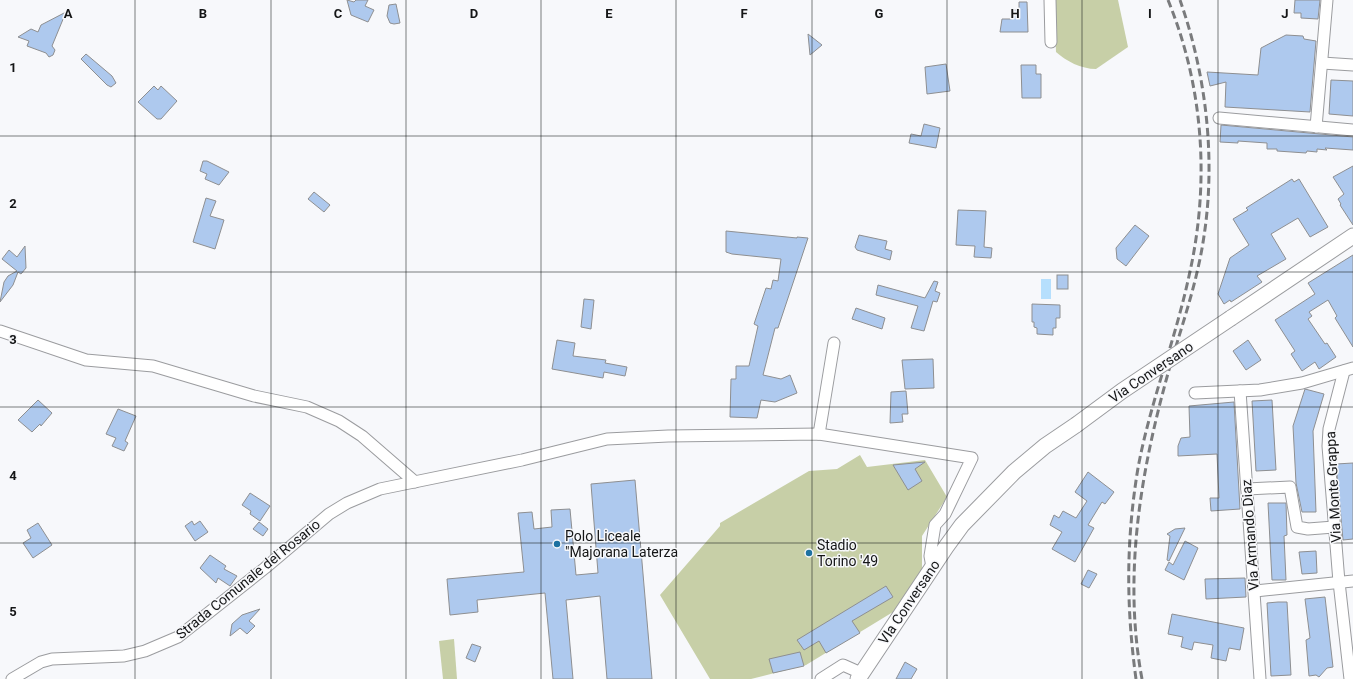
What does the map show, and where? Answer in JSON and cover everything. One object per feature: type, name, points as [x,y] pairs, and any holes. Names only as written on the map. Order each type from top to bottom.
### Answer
[{"type":"main road","name":"Via Conversano","points":[[962,526],[1014,472],[1045,446],[1122,391],[1353,236]]},
{"type":"main road","name":"VIa Conversano","points":[[859,676],[932,567],[962,526]]},
{"type":"street","points":[[1050,0],[1051,42]]},
{"type":"street","points":[[1316,127],[1327,0]]},
{"type":"street","points":[[1322,63],[1353,65]]},
{"type":"street","points":[[1219,118],[1353,130]]},
{"type":"street","points":[[0,331],[86,360],[152,366],[254,396],[307,407],[339,421],[362,436],[415,482]]},
{"type":"street","points":[[819,434],[834,343]]},
{"type":"street","points":[[1195,393],[1260,390],[1302,383],[1348,369]]},
{"type":"street","name":"Via Monte Grappa","points":[[1348,369],[1329,429],[1334,527],[1350,679]]},
{"type":"street","name":"Via Armando Diaz","points":[[1240,391],[1260,679]]},
{"type":"street","name":"Strada Comunale del Rosario","points":[[12,679],[41,662],[52,659],[75,656],[109,658],[124,656],[145,651],[178,637],[259,573],[329,514],[347,503],[380,489],[436,479],[607,439],[668,436],[819,434],[972,458],[945,514],[935,525],[930,556],[932,567]]},
{"type":"street","points":[[1247,489],[1290,487],[1297,527],[1308,529],[1334,527]]},
{"type":"street","points":[[1255,591],[1353,581]]},
{"type":"street","points":[[820,679],[843,665],[859,676]]},
{"type":"green space","points":[[1054,0],[1118,0],[1128,47],[1096,69],[1079,66],[1064,58],[1056,52]]},
{"type":"green space","name":"Stadio Torino '49","points":[[860,455],[867,467],[925,460],[947,497],[922,536],[922,569],[893,612],[806,665],[751,679],[710,679],[660,595],[720,526],[720,523],[809,471],[837,469]]},
{"type":"green space","points":[[454,639],[457,679],[443,679],[439,641]]},
{"type":"water","points":[[1041,279],[1051,279],[1051,299],[1041,299]]},
{"type":"building","points":[[347,0],[354,2],[356,0],[368,0],[365,6],[374,10],[368,22],[351,15]]},
{"type":"building","points":[[1295,0],[1320,0],[1318,19],[1301,18],[1301,13],[1294,13]]},
{"type":"building","points":[[1019,2],[1027,2],[1028,32],[1000,32],[1002,19],[1012,19],[1012,10],[1019,10]]},
{"type":"building","points":[[396,4],[400,23],[394,24],[390,23],[387,16],[389,5]]},
{"type":"building","points":[[66,12],[52,46],[55,50],[53,55],[49,57],[46,53],[27,46],[29,41],[18,37],[31,29],[38,32],[41,25]]},
{"type":"building","points":[[808,34],[822,45],[810,55]]},
{"type":"building","points":[[1286,35],[1303,36],[1304,39],[1316,41],[1310,112],[1225,107],[1226,82],[1210,86],[1207,72],[1258,75],[1261,48]]},
{"type":"building","points":[[86,54],[112,76],[116,83],[111,87],[107,85],[81,59]]},
{"type":"building","points":[[946,64],[950,91],[927,94],[925,67]]},
{"type":"building","points":[[1021,65],[1036,65],[1036,74],[1041,74],[1041,98],[1022,98]]},
{"type":"building","points":[[1331,80],[1353,81],[1353,116],[1329,114]]},
{"type":"building","points":[[154,86],[158,90],[161,86],[177,101],[161,119],[157,119],[138,102]]},
{"type":"building","points":[[924,124],[940,128],[936,148],[909,143],[911,134],[921,136]]},
{"type":"building","points":[[1221,125],[1353,137],[1353,150],[1325,148],[1327,150],[1317,149],[1317,152],[1307,151],[1306,153],[1267,149],[1267,143],[1238,141],[1238,143],[1220,142]]},
{"type":"building","points":[[203,161],[207,161],[229,172],[219,185],[205,179],[207,174],[200,171]]},
{"type":"building","points":[[1353,166],[1353,225],[1340,205],[1341,204],[1338,199],[1344,194],[1333,177]]},
{"type":"building","points":[[1292,179],[1294,182],[1299,179],[1328,227],[1310,237],[1298,218],[1271,234],[1286,259],[1257,276],[1262,282],[1231,302],[1230,300],[1224,304],[1218,294],[1230,258],[1249,245],[1233,219],[1248,210],[1246,208]]},
{"type":"building","points":[[314,192],[330,205],[324,212],[308,199]]},
{"type":"building","points":[[206,198],[216,201],[210,216],[224,220],[215,249],[193,242]]},
{"type":"building","points":[[958,210],[986,211],[984,247],[992,248],[991,258],[974,257],[975,246],[956,245]]},
{"type":"building","points":[[1135,225],[1149,236],[1126,266],[1117,259],[1116,248]]},
{"type":"building","points":[[726,231],[808,238],[778,328],[775,328],[763,375],[781,379],[790,375],[797,393],[775,402],[761,400],[757,418],[730,417],[731,379],[736,379],[736,366],[749,366],[758,326],[754,324],[766,288],[771,289],[773,280],[778,281],[781,259],[732,254],[726,252]]},
{"type":"building","points":[[859,235],[887,241],[885,249],[892,251],[890,260],[857,250],[855,247]]},
{"type":"building","points":[[25,246],[26,268],[21,274],[18,272],[13,285],[0,302],[4,282],[8,276],[17,271],[2,259],[9,250],[17,257]]},
{"type":"building","points":[[1353,255],[1353,347],[1335,318],[1337,316],[1328,300],[1309,312],[1312,316],[1308,319],[1336,357],[1319,369],[1315,362],[1302,371],[1291,354],[1295,351],[1275,320],[1315,294],[1308,283]]},
{"type":"building","points":[[1057,275],[1068,275],[1068,289],[1057,289]]},
{"type":"building","points":[[934,281],[938,282],[935,291],[940,293],[937,302],[933,301],[924,331],[911,328],[918,306],[876,295],[878,285],[925,298]]},
{"type":"building","points":[[584,299],[594,300],[591,329],[581,327]]},
{"type":"building","points":[[1032,304],[1060,305],[1060,318],[1056,318],[1056,328],[1053,328],[1053,335],[1037,334],[1037,328],[1034,327],[1034,322],[1032,322]]},
{"type":"building","points":[[856,308],[885,318],[882,329],[852,319]]},
{"type":"building","points":[[557,340],[575,343],[573,356],[606,360],[605,363],[627,367],[625,376],[604,372],[603,378],[552,369]]},
{"type":"building","points":[[1248,340],[1261,360],[1246,370],[1233,351]]},
{"type":"building","points":[[933,359],[934,388],[905,389],[902,360]]},
{"type":"building","points":[[1305,389],[1324,394],[1313,431],[1316,512],[1302,512],[1296,483],[1293,426]]},
{"type":"building","points":[[906,391],[908,414],[902,414],[903,422],[890,423],[891,392]]},
{"type":"building","points":[[38,400],[52,413],[41,426],[40,424],[32,432],[18,420]]},
{"type":"building","points":[[1272,400],[1276,470],[1256,471],[1252,401]]},
{"type":"building","points":[[1234,402],[1240,509],[1211,511],[1210,498],[1219,498],[1217,454],[1178,456],[1178,446],[1181,438],[1190,437],[1189,406]]},
{"type":"building","points":[[118,409],[136,416],[125,441],[128,443],[124,451],[112,446],[116,438],[106,434]]},
{"type":"building","points":[[925,462],[915,469],[922,481],[908,490],[893,465]]},
{"type":"building","points":[[1353,463],[1353,539],[1343,540],[1336,464]]},
{"type":"building","points":[[1088,472],[1114,492],[1105,504],[1102,502],[1088,525],[1094,528],[1075,562],[1052,549],[1062,532],[1050,525],[1054,515],[1059,518],[1063,511],[1076,518],[1087,501],[1075,492]]},
{"type":"building","points":[[635,480],[652,679],[607,679],[600,596],[566,600],[573,679],[553,679],[545,593],[477,600],[478,612],[450,615],[447,579],[524,572],[518,513],[532,512],[534,529],[552,527],[551,510],[570,509],[576,575],[598,573],[591,484]]},
{"type":"building","points":[[250,493],[270,506],[260,521],[250,514],[251,511],[242,505]]},
{"type":"building","points":[[1268,503],[1286,503],[1287,535],[1284,536],[1286,580],[1272,580]]},
{"type":"building","points":[[192,521],[194,525],[200,521],[208,532],[195,541],[185,526]]},
{"type":"building","points":[[259,522],[268,529],[263,536],[253,529]]},
{"type":"building","points":[[38,523],[52,545],[33,558],[23,543],[31,538],[27,530]]},
{"type":"building","points":[[1185,528],[1169,561],[1167,560],[1170,536],[1167,534],[1175,529]]},
{"type":"building","points":[[1185,541],[1198,548],[1184,580],[1165,570],[1169,562],[1173,565]]},
{"type":"building","points":[[1316,551],[1317,573],[1302,574],[1299,552]]},
{"type":"building","points":[[210,555],[226,566],[224,569],[237,576],[230,586],[218,578],[216,583],[200,568]]},
{"type":"building","points":[[1088,570],[1097,574],[1089,588],[1081,584]]},
{"type":"building","points":[[1245,578],[1246,597],[1206,599],[1205,579]]},
{"type":"building","points":[[886,586],[893,597],[852,621],[860,633],[826,653],[819,641],[804,650],[797,640]]},
{"type":"building","points":[[1325,597],[1333,667],[1327,668],[1319,677],[1316,675],[1309,676],[1306,640],[1310,638],[1305,599]]},
{"type":"building","points":[[1287,602],[1291,675],[1271,676],[1267,603]]},
{"type":"building","points":[[260,609],[249,621],[255,626],[247,634],[240,628],[230,636],[232,624],[242,615]]},
{"type":"building","points":[[1172,614],[1244,628],[1240,650],[1229,648],[1226,661],[1211,658],[1213,645],[1194,642],[1192,650],[1181,647],[1183,637],[1168,634]]},
{"type":"building","points":[[472,644],[481,647],[475,662],[466,658]]},
{"type":"building","points":[[800,652],[804,666],[773,673],[769,659]]},
{"type":"building","points":[[905,662],[917,669],[911,679],[896,679]]},
{"type":"railway","points":[[1136,679],[1130,625],[1129,599],[1129,547],[1134,495],[1138,468],[1149,420],[1177,324],[1189,276],[1196,241],[1200,206],[1200,136],[1196,102],[1180,33],[1168,0]]},
{"type":"railway","points":[[1142,679],[1134,603],[1134,565],[1142,489],[1157,414],[1188,307],[1201,254],[1209,177],[1209,147],[1202,87],[1189,28],[1180,0]]},
{"type":"place","name":"Polo Liceale \"Majorana Laterza","points":[[557,544]]},
{"type":"place","name":"Stadio Torino '49","points":[[809,553]]}]
